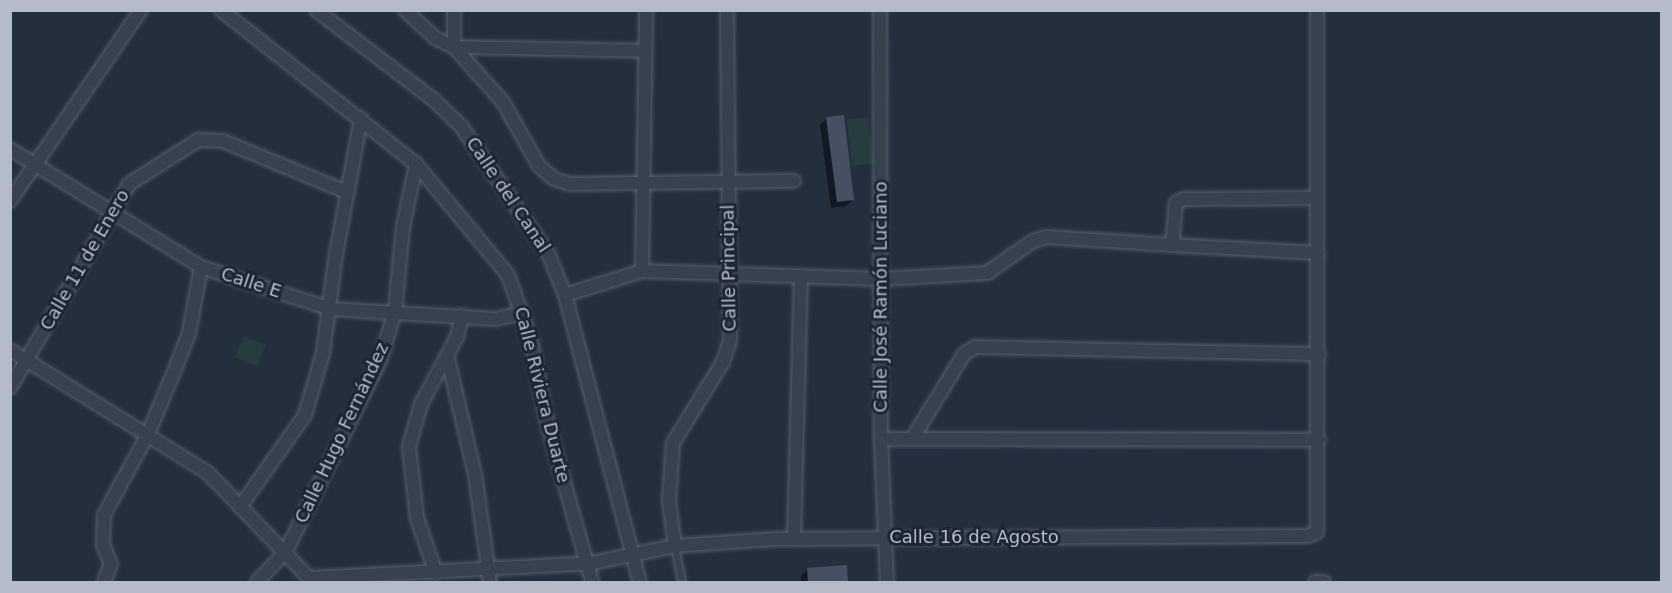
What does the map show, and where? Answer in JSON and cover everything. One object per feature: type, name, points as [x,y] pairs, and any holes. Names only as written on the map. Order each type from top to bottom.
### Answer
[{"type":"street","points":[[10,201],[141,10]]},
{"type":"street","name":"Calle Riviera Duarte","points":[[220,10],[361,118],[416,164],[497,260],[523,313],[589,563],[592,582]]},
{"type":"street","name":"Calle del Canal","points":[[316,10],[435,101],[461,126],[548,253],[565,295],[630,555],[640,582]]},
{"type":"street","points":[[405,10],[435,38],[454,47],[503,102],[539,166],[554,179],[570,184],[642,180],[794,181]]},
{"type":"street","points":[[454,10],[454,47]]},
{"type":"street","points":[[642,271],[646,10]]},
{"type":"street","name":"Calle Principal","points":[[675,546],[669,501],[673,443],[723,362],[730,340],[727,10]]},
{"type":"street","name":"Calle José Ramón Luciano","points":[[880,10],[881,439],[887,582]]},
{"type":"street","points":[[881,439],[1318,440],[1317,10]]},
{"type":"street","points":[[454,47],[644,51]]},
{"type":"street","points":[[240,507],[305,415],[323,353],[347,192],[361,118]]},
{"type":"street","name":"Calle 11 de Enero","points":[[10,388],[114,216],[129,184],[198,140],[210,138],[347,192]]},
{"type":"street","name":"Calle E","points":[[10,149],[114,216],[201,267],[331,309],[395,311],[496,319],[523,313]]},
{"type":"street","name":"Calle Hugo Fernández","points":[[257,582],[286,550],[380,361],[395,311],[403,227],[416,164]]},
{"type":"street","points":[[1172,245],[1176,203],[1184,199],[1317,198]]},
{"type":"street","points":[[565,295],[642,271],[731,276],[881,279],[987,273],[1033,240],[1046,237],[1318,253]]},
{"type":"street","points":[[104,582],[111,564],[104,545],[104,515],[148,434],[189,333],[201,267]]},
{"type":"street","points":[[794,539],[801,276]]},
{"type":"street","points":[[436,573],[417,518],[409,447],[421,404],[447,355],[462,316]]},
{"type":"street","points":[[912,439],[964,354],[975,347],[1319,354]]},
{"type":"street","points":[[10,350],[208,473],[286,550],[311,580]]},
{"type":"street","points":[[447,355],[475,474],[490,582]]},
{"type":"street","name":"Calle 16 de Agosto","points":[[311,580],[589,563],[675,546],[794,539],[1308,536],[1317,532],[1318,440]]},
{"type":"street","points":[[1315,582],[1324,582]]},
{"type":"lane","points":[[675,546],[682,582]]},
{"type":"green space","points":[[868,117],[874,163],[852,166],[847,119]]},
{"type":"green space","points":[[244,336],[266,345],[257,366],[235,357]]},
{"type":"building","points":[[844,115],[854,200],[837,202],[826,117]]},
{"type":"building","points":[[847,565],[848,582],[808,582],[807,568]]}]
